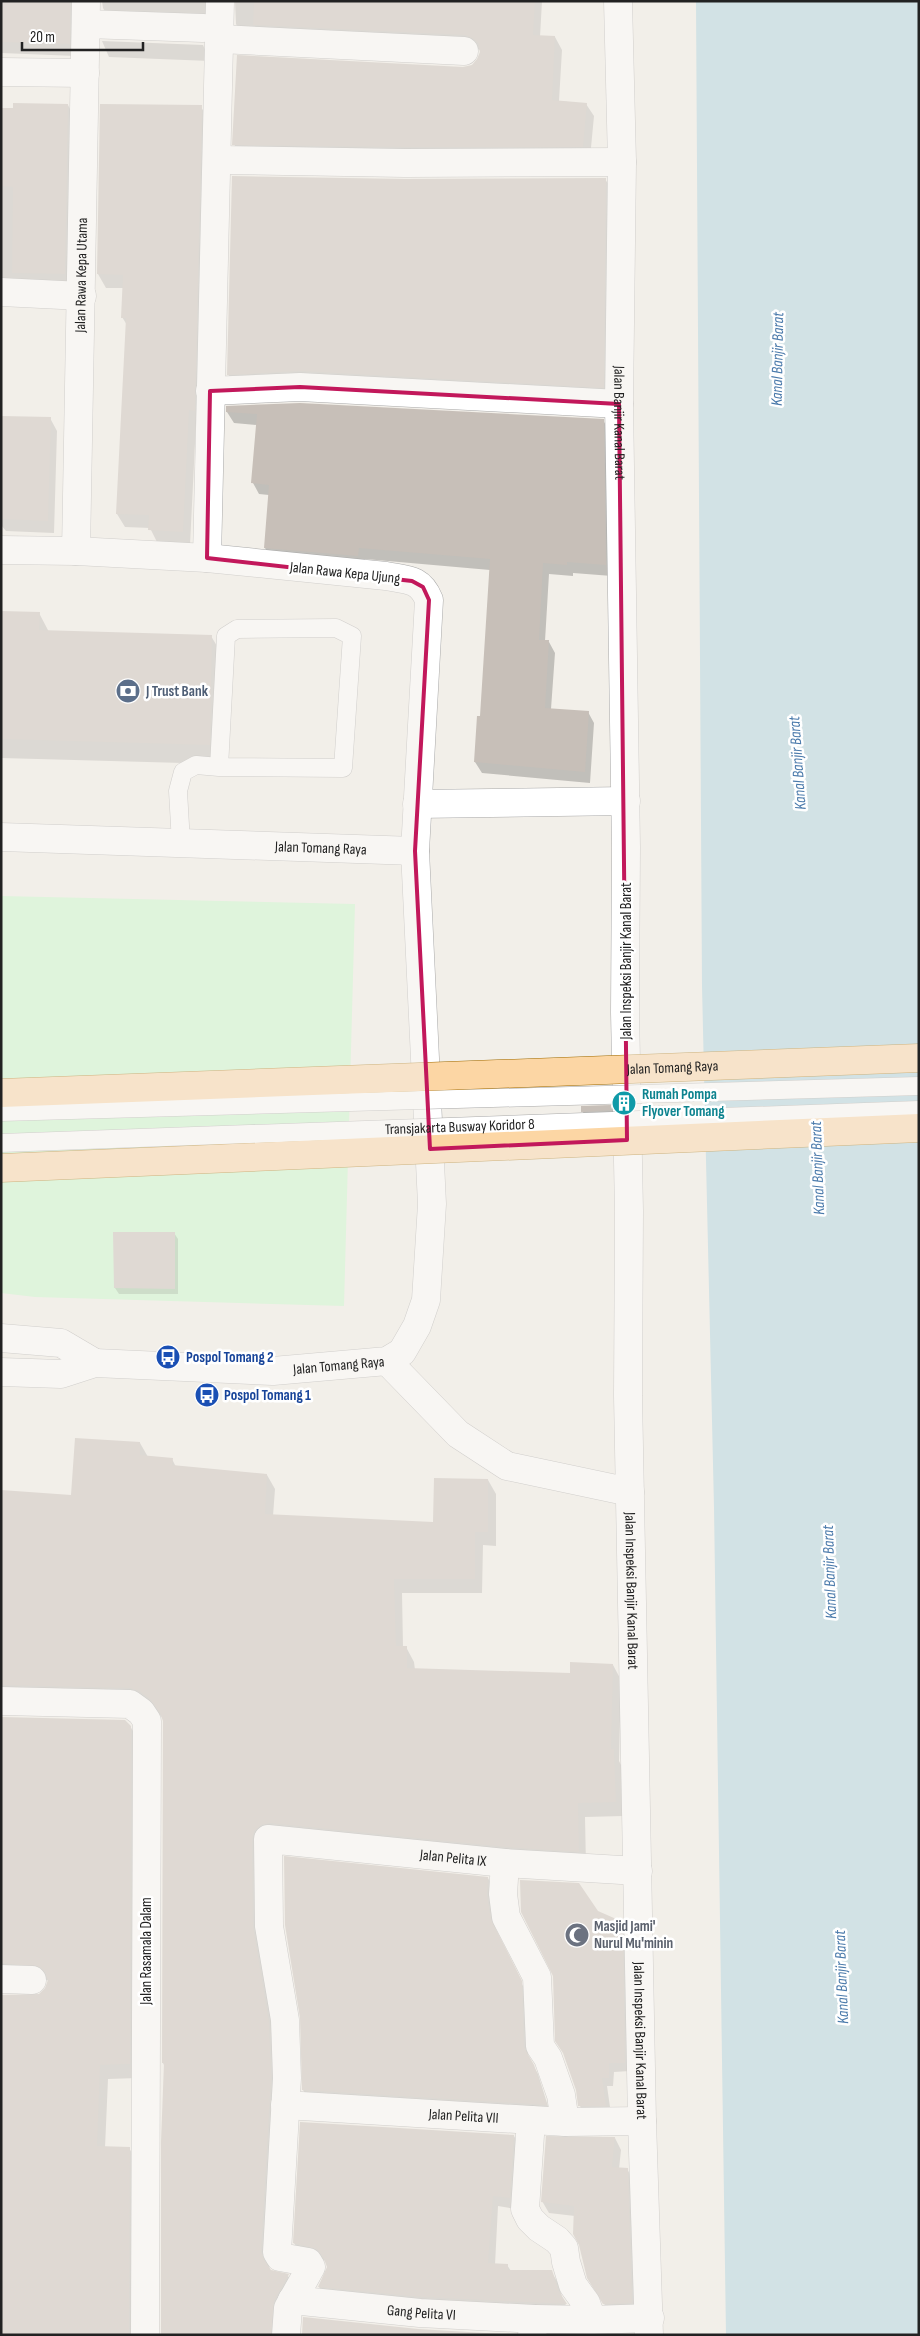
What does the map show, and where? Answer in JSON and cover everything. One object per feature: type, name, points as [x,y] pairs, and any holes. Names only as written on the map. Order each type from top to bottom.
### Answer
[{"type":"main road","name":"Jalan Tomang Raya","points":[[1,1093],[919,1058]]},
{"type":"main road","points":[[1,1168],[919,1128]]},
{"type":"street","points":[[207,558],[217,160],[211,34],[220,1]]},
{"type":"street","name":"Jalan Banjir Kanal Barat","points":[[618,1],[622,162],[619,404],[626,847]]},
{"type":"street","points":[[86,12],[211,34],[464,51]]},
{"type":"street","name":"Jalan Rawa Kepa Utama","points":[[76,551],[86,12]]},
{"type":"street","points":[[1,72],[85,73]]},
{"type":"street","points":[[217,160],[405,164],[622,162]]},
{"type":"street","points":[[1,292],[82,296]]},
{"type":"street","points":[[210,391],[300,387],[619,404]]},
{"type":"street","name":"Jalan Rawa Kepa Ujung","points":[[1,550],[76,551],[207,558],[386,576],[412,581],[423,587],[429,600],[415,851]]},
{"type":"street","points":[[417,804],[626,801]]},
{"type":"street","name":"Jalan Tomang Raya","points":[[1,837],[415,851],[432,1204],[426,1300],[417,1326],[402,1352],[387,1361],[273,1371],[94,1363],[61,1374],[1,1372]]},
{"type":"street","name":"Jalan Inspeksi Banjir Kanal Barat","points":[[626,847],[625,1012],[630,1492],[642,2121],[650,2326]]},
{"type":"street","name":"Jalan Tomang Raya","points":[[1,1338],[61,1343],[94,1363]]},
{"type":"street","points":[[387,1361],[458,1434],[507,1466],[630,1492]]},
{"type":"street","points":[[1,1390],[31,1373]]},
{"type":"street","name":"Jalan Rasamala Dalam","points":[[1,1701],[130,1704],[141,1712],[146,1721],[145,2335]]},
{"type":"street","name":"Jalan Pelita IX","points":[[285,2105],[287,2078],[285,2020],[270,1926],[268,1839],[505,1863],[638,1871]]},
{"type":"street","points":[[505,1863],[503,1894],[506,1916],[537,1977],[540,2046],[548,2058],[561,2095],[565,2122]]},
{"type":"street","points":[[1,1979],[32,1980]]},
{"type":"street","points":[[285,2105],[277,2252],[280,2257],[308,2262],[311,2267],[288,2308],[286,2335]]},
{"type":"street","name":"Jalan Pelita VII","points":[[285,2105],[565,2122],[642,2121]]},
{"type":"street","points":[[531,2120],[525,2209],[530,2219],[539,2228],[558,2240],[564,2248],[566,2262],[574,2285],[586,2304],[592,2320]]},
{"type":"street","name":"Gang Pelita VI","points":[[292,2300],[533,2327],[592,2320],[650,2326]]},
{"type":"lane","points":[[181,843],[178,791],[183,772],[196,764],[219,767],[343,768],[352,636],[336,628],[237,630],[226,636],[219,767]]},
{"type":"lane","name":"Transjakarta Busway Koridor 8","points":[[1,1112],[919,1086]]},
{"type":"lane","name":"Transjakarta Busway Koridor 8","points":[[1,1143],[919,1110]]},
{"type":"highlighted area","points":[[300,387],[619,404],[627,1140],[430,1149],[415,851],[429,600],[423,587],[412,581],[207,558],[210,391]]},
{"type":"green space","points":[[1,896],[355,904],[344,1306],[35,1297],[1,1293]]},
{"type":"water","name":"Kanal Banjir Barat","points":[[696,1],[919,1],[919,2335],[726,2335],[714,1507],[702,986]]},
{"type":"building","points":[[1,1],[70,1],[70,44],[1,42]]},
{"type":"building","points":[[254,1],[535,1],[533,35],[555,36],[552,100],[587,103],[583,147],[232,145],[237,55],[463,67],[472,65],[480,52],[478,43],[465,35],[253,25]]},
{"type":"building","points":[[13,103],[68,104],[65,274],[12,273],[13,187],[1,186],[1,108],[13,108]]},
{"type":"building","points":[[100,104],[202,105],[195,411],[189,410],[183,532],[148,530],[149,515],[116,514],[126,318],[121,318],[123,275],[97,274]]},
{"type":"building","points":[[232,176],[405,179],[606,178],[604,388],[301,371],[227,375]]},
{"type":"building","points":[[300,403],[604,419],[606,565],[567,562],[567,565],[543,563],[539,640],[549,640],[545,708],[589,711],[585,772],[474,762],[477,716],[480,716],[490,559],[359,548],[358,556],[264,548],[269,485],[251,483],[257,414],[226,412],[226,406]]},
{"type":"building","points":[[1,416],[51,417],[48,521],[1,519]]},
{"type":"building","points":[[1,611],[40,612],[39,630],[212,635],[210,745],[1,739]]},
{"type":"building","points":[[611,1105],[611,1110],[581,1112],[581,1106]]},
{"type":"building","points":[[113,1232],[175,1232],[175,1289],[114,1288]]},
{"type":"building","points":[[75,1438],[140,1442],[140,1455],[173,1458],[172,1465],[267,1474],[265,1514],[433,1522],[434,1478],[488,1479],[488,1532],[475,1532],[475,1579],[394,1579],[396,1646],[407,1646],[407,1668],[570,1673],[570,1662],[613,1664],[611,1749],[614,1749],[616,1802],[578,1803],[579,1852],[506,1847],[270,1823],[261,1825],[254,1831],[252,1839],[253,1926],[269,2022],[271,2078],[261,2251],[264,2260],[271,2270],[289,2274],[274,2301],[271,2335],[161,2335],[161,2142],[164,2063],[162,2063],[163,1721],[160,1713],[150,1699],[139,1691],[130,1688],[1,1685],[1,1490],[71,1495]]},
{"type":"building","points":[[1,1717],[125,1720],[131,1726],[130,2064],[100,2065],[97,2146],[130,2147],[129,2335],[1,2335],[1,2154],[3,2099],[1,2099],[1,1995],[39,1994],[45,1988],[48,1980],[45,1972],[40,1967],[1,1963]]},
{"type":"building","points":[[284,1856],[488,1877],[487,1896],[491,1919],[522,1981],[524,2047],[534,2065],[547,2105],[302,2090],[300,2018],[285,1925]]},
{"type":"building","points":[[520,1880],[579,1883],[598,1911],[623,1922],[625,2063],[609,2063],[609,2078],[602,2078],[606,2106],[578,2106],[576,2090],[563,2053],[555,2041],[553,1976],[521,1912]]},
{"type":"building","points":[[300,2122],[514,2135],[510,2198],[493,2196],[488,2263],[508,2264],[508,2270],[552,2270],[558,2290],[567,2304],[421,2297],[318,2287],[327,2267],[324,2259],[317,2249],[293,2243]]},
{"type":"building","points":[[546,2136],[615,2137],[612,2167],[628,2168],[632,2303],[603,2304],[587,2278],[579,2245],[573,2234],[574,2206],[541,2202]]},
{"type":"building","points":[[303,2317],[418,2329],[517,2335],[302,2335]]},
{"type":"place","name":"J Trust Bank","points":[[128,691]]},
{"type":"place","name":"Rumah Pompa Flyover Tomang","points":[[624,1103]]},
{"type":"place","name":"Pospol Tomang 2","points":[[168,1357]]},
{"type":"place","name":"Pospol Tomang 1","points":[[207,1395]]},
{"type":"place","name":"Masjid Jami' Nurul Mu'minin","points":[[577,1935]]}]
